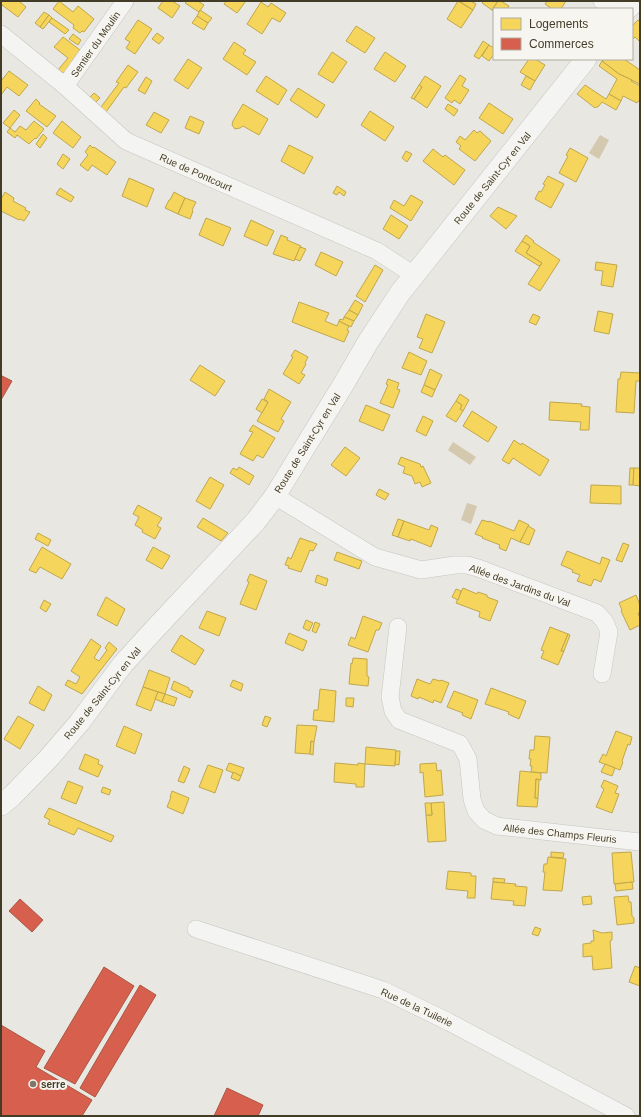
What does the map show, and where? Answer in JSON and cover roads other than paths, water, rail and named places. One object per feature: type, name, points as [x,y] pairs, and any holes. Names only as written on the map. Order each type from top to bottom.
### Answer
[{"type":"street","name":"Sentier du Moulin","points":[[65,86],[124,1]]},
{"type":"street","points":[[602,1],[612,8]]},
{"type":"street","name":"Rue de Pontcourt","points":[[1,34],[65,86],[126,141],[377,251],[414,275]]},
{"type":"street","name":"Route de Saint-Cyr en Val","points":[[5,796],[48,760],[79,723],[123,664],[256,521],[275,496],[368,342],[400,293],[585,60]]},
{"type":"street","name":"Allée des Jardins du Val","points":[[275,496],[375,557],[421,570],[455,565],[467,565],[598,613],[605,622],[609,632],[602,674]]},
{"type":"street","name":"Allée des Champs Fleuris","points":[[398,627],[390,697],[393,711],[399,720],[460,744],[468,759],[472,799],[476,811],[484,820],[497,826],[640,842]]},
{"type":"street","name":"Rue de la Tuilerie","points":[[196,929],[383,990],[449,1022],[626,1116]]},
{"type":"place","name":"serre","points":[[33,1084]]}]
